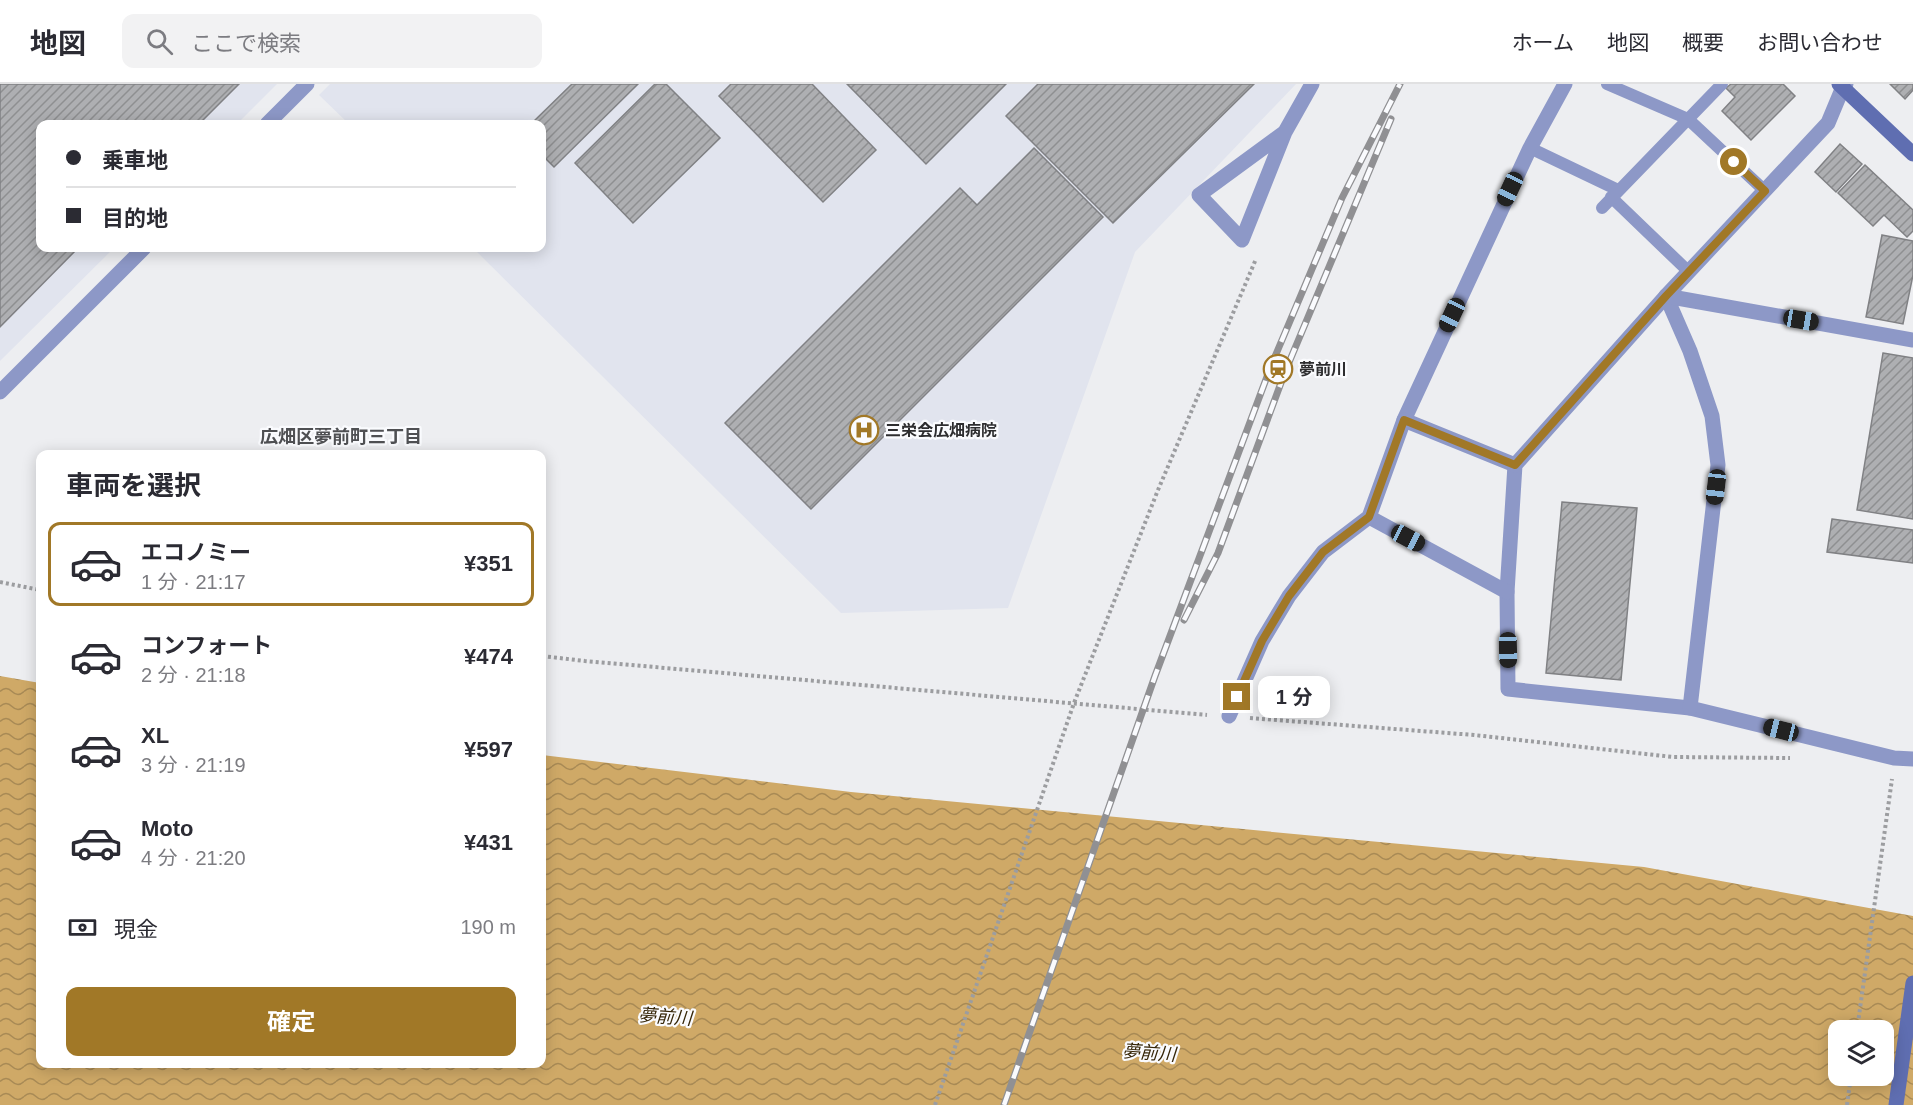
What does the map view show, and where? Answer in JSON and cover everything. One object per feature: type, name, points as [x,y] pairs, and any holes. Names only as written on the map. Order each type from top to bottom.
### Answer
[{"type":"main road","points":[[1843,85],[1913,154]]},
{"type":"main road","points":[[1896,1105],[1913,983]]},
{"type":"street","points":[[271,120],[307,84]]},
{"type":"street","points":[[1285,132],[1199,195],[1242,240],[1285,132],[1312,84]]},
{"type":"street","points":[[1229,716],[1262,641],[1289,596],[1323,552],[1369,517],[1404,420],[1530,148],[1565,84]]},
{"type":"street","points":[[1843,85],[1828,123],[1666,296],[1515,465],[1507,592],[1508,689],[1690,708],[1894,758],[1913,759]]},
{"type":"street","points":[[0,392],[140,252]]},
{"type":"street","points":[[1666,296],[1913,340]]},
{"type":"street","points":[[1666,296],[1690,351],[1712,416],[1718,465],[1690,708]]},
{"type":"street","points":[[1404,420],[1515,465]]},
{"type":"street","points":[[1369,517],[1507,592]]},
{"type":"lane","points":[[1607,84],[1688,119],[1765,191]]},
{"type":"lane","points":[[1602,208],[1722,84]]},
{"type":"lane","points":[[1530,148],[1615,194],[1689,272]]},
{"type":"path","points":[[935,1105],[1074,703],[1158,490],[1259,251],[1242,240]]},
{"type":"path","points":[[0,582],[36,589]]},
{"type":"path","points":[[546,656],[1074,703],[1474,735],[1672,757],[1801,758]]},
{"type":"path","points":[[1858,1020],[1894,758]]},
{"type":"path","points":[[1847,1105],[1850,1086]]},
{"type":"shaded area","points":[[0,84],[277,84],[241,120],[36,120],[36,252],[110,252],[0,361]]},
{"type":"shaded area","name":"三栄会広畑病院","points":[[330,84],[1296,84],[1135,252],[1008,608],[841,613],[477,252],[546,252],[546,120],[345,120],[319,95]]},
{"type":"water","points":[[0,676],[36,682],[36,1068],[546,1068],[546,755],[851,792],[1644,867],[1913,916],[1913,1105],[0,1105]]},
{"type":"building","points":[[0,84],[239,84],[203,120],[36,120],[36,252],[74,252],[0,327]]},
{"type":"building","points":[[572,84],[638,84],[554,167],[546,159],[546,120],[535,120]]},
{"type":"building","points":[[655,84],[666,84],[720,138],[633,223],[575,163]]},
{"type":"building","points":[[731,84],[812,84],[876,150],[823,202],[719,96]]},
{"type":"building","points":[[847,84],[1006,84],[926,164]]},
{"type":"building","points":[[1038,84],[1254,84],[1113,223],[1006,116]]},
{"type":"building","points":[[1731,84],[1783,84],[1795,96],[1751,140],[1722,111],[1735,97],[1726,88]]},
{"type":"building","points":[[1890,84],[1913,84],[1913,90],[1905,99]]},
{"type":"building","points":[[1840,144],[1862,164],[1836,192],[1815,172]]},
{"type":"building","points":[[1034,148],[1103,217],[811,509],[725,423],[960,188],[977,205]]},
{"type":"building","points":[[1865,165],[1913,210],[1913,231],[1907,237],[1884,215],[1873,226],[1838,193]]},
{"type":"building","points":[[1882,235],[1913,241],[1913,275],[1903,324],[1866,317]]},
{"type":"building","points":[[1883,353],[1913,358],[1913,519],[1857,510]]},
{"type":"building","points":[[1562,502],[1637,508],[1621,680],[1546,673]]},
{"type":"building","points":[[1832,519],[1913,530],[1913,563],[1827,552]]},
{"type":"railway","points":[[1004,1105],[1155,676],[1271,366],[1342,198],[1400,84]]},
{"type":"railway","points":[[1184,620],[1218,553],[1285,372],[1391,119]]},
{"type":"place","name":"夢前川","points":[[1278,369]]},
{"type":"place","name":"三栄会広畑病院","points":[[864,430]]},
{"type":"district","name":"広畑区夢前町三丁目","points":[[341,437]]},
{"type":"route","points":[[1237,697],[1262,641],[1289,596],[1323,552],[1369,517],[1404,420],[1515,465],[1666,296],[1765,191],[1734,162]]}]
